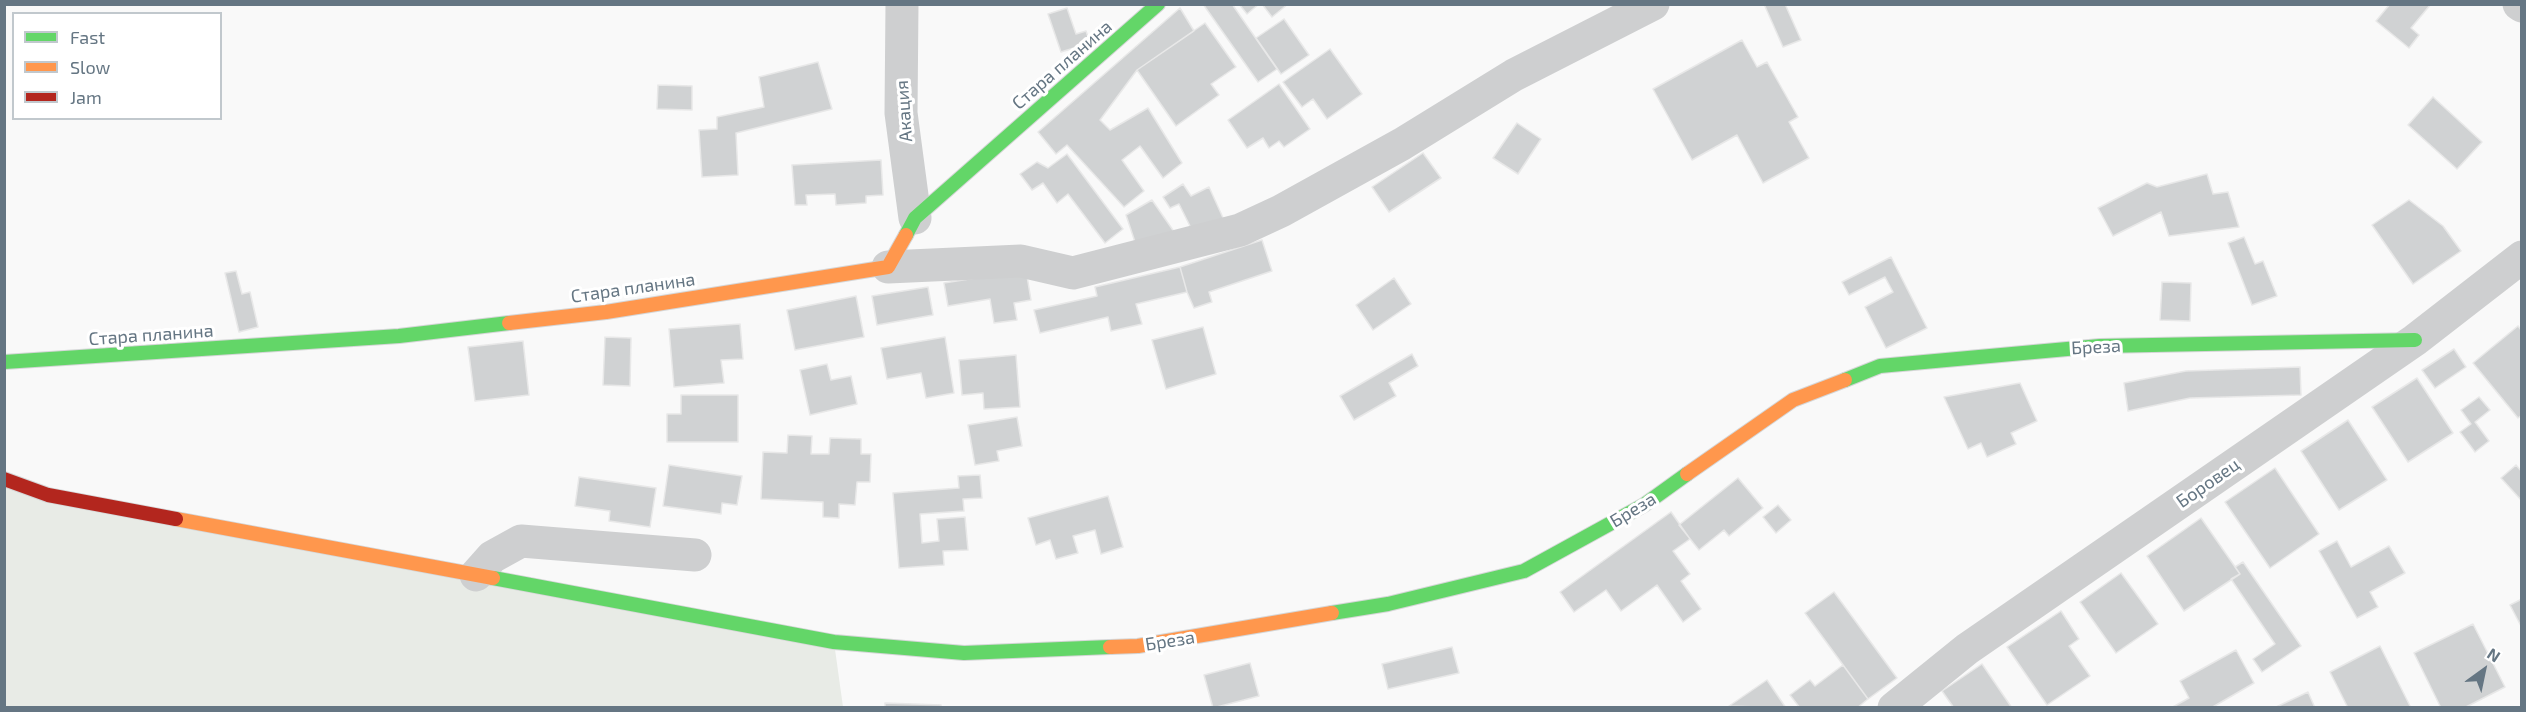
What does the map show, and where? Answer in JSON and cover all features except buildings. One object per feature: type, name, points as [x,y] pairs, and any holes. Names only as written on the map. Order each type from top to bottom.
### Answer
[{"type":"street","name":"Акация","points":[[902,4],[901,113],[915,218]]},
{"type":"street","name":"Стара планина","points":[[4,362],[399,336],[606,312],[888,267],[915,218],[1158,4]]},
{"type":"street","points":[[888,267],[1022,261],[1073,273],[1240,230],[1281,211],[1391,149],[1514,75],[1653,4]]},
{"type":"street","name":"Боровец","points":[[1894,708],[1967,649],[2415,340],[2522,257]]},
{"type":"street","name":"Бреза","points":[[4,479],[48,495],[834,642],[964,653],[1138,646],[1388,604],[1524,571],[1644,505],[1793,400],[1880,366],[2100,346],[2415,340]]},
{"type":"street","points":[[476,575],[492,557],[520,541],[694,555]]},
{"type":"shaded area","points":[[4,479],[834,642],[843,707],[5,707]]},
{"type":"traffic: fast","points":[[906,235],[915,218],[1158,4]]},
{"type":"traffic: fast","points":[[4,362],[399,336],[509,323]]},
{"type":"traffic: fast","points":[[1845,380],[1880,366],[2100,346],[2415,340]]},
{"type":"traffic: fast","points":[[1332,613],[1388,604],[1524,571],[1644,505],[1687,474]]},
{"type":"traffic: fast","points":[[493,578],[834,642],[964,653],[1110,647]]},
{"type":"traffic: slow","points":[[509,323],[606,312],[888,267],[906,235]]},
{"type":"traffic: slow","points":[[1687,474],[1793,400],[1845,380]]},
{"type":"traffic: slow","points":[[176,519],[493,578]]},
{"type":"traffic: slow","points":[[1110,647],[1138,646],[1332,613]]},
{"type":"traffic: jam","points":[[4,479],[48,495],[176,519]]}]
